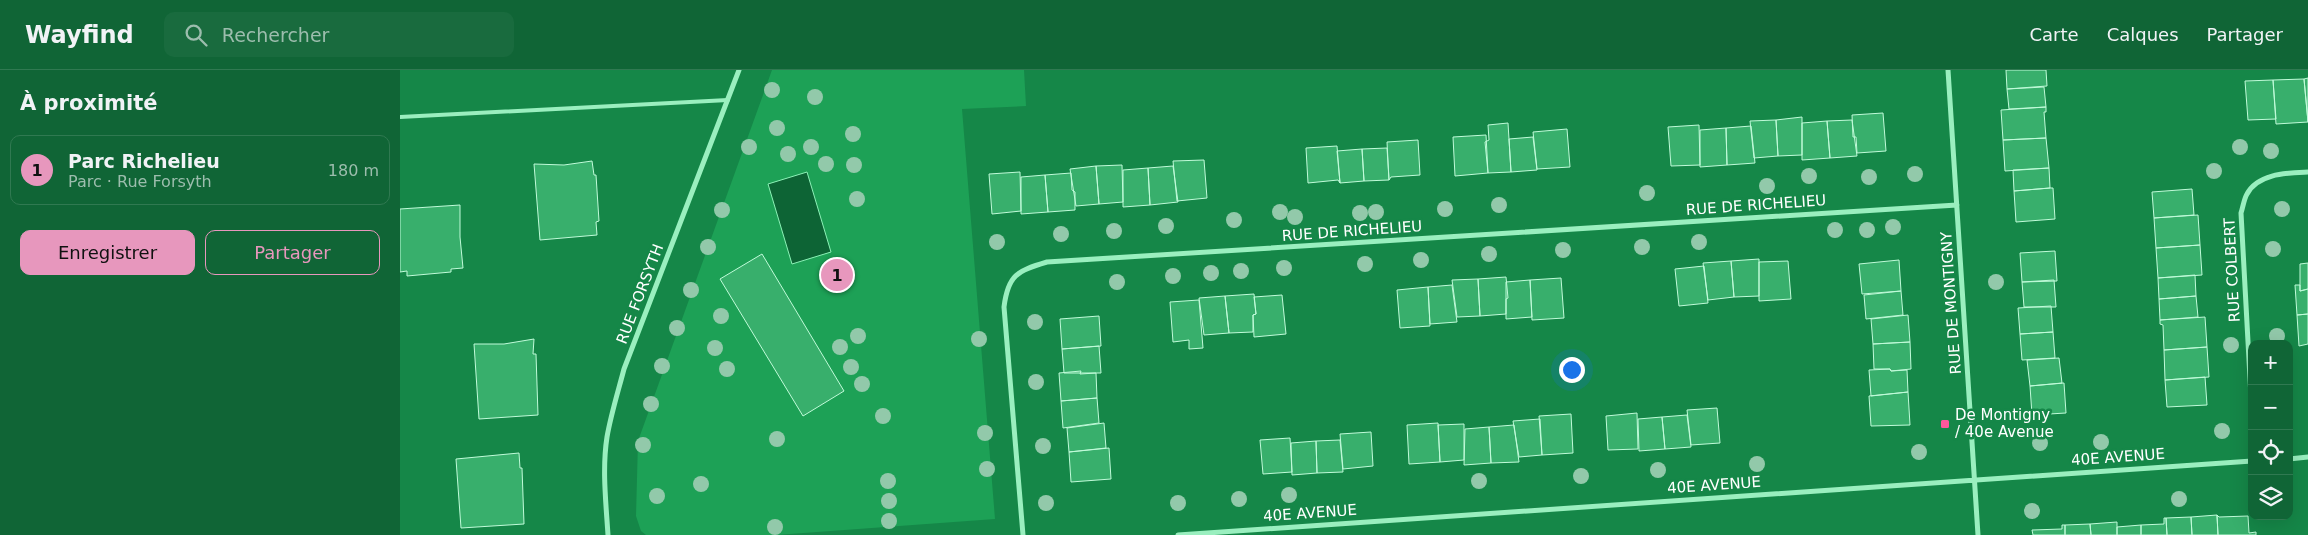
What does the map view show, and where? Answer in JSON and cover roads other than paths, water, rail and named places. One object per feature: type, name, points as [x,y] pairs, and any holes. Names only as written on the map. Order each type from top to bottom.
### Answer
[{"type":"street","name":"RUE FORSYTH","points":[[608,535],[605,489],[606,449],[614,403],[624,369],[739,70]]},
{"type":"street","name":"RUE DE MONTIGNY","points":[[1948,70],[1978,535]]},
{"type":"street","name":"RUE COLBERT","points":[[2250,385],[2241,213],[2247,193],[2264,179],[2284,173],[2308,172]]},
{"type":"street","name":"RUE DE RICHELIEU","points":[[1023,535],[1004,307],[1006,290],[1012,277],[1027,268],[1047,262],[1957,205]]},
{"type":"street","points":[[2293,459],[2308,457]]},
{"type":"street","name":"40E AVENUE","points":[[1178,535],[2248,461]]},
{"type":"lane","points":[[400,117],[728,100]]},
{"type":"place","name":"Parc Richelieu","points":[[837,275]]},
{"type":"place","name":"De Montigny / 40e Avenue","points":[[1945,424]]}]
